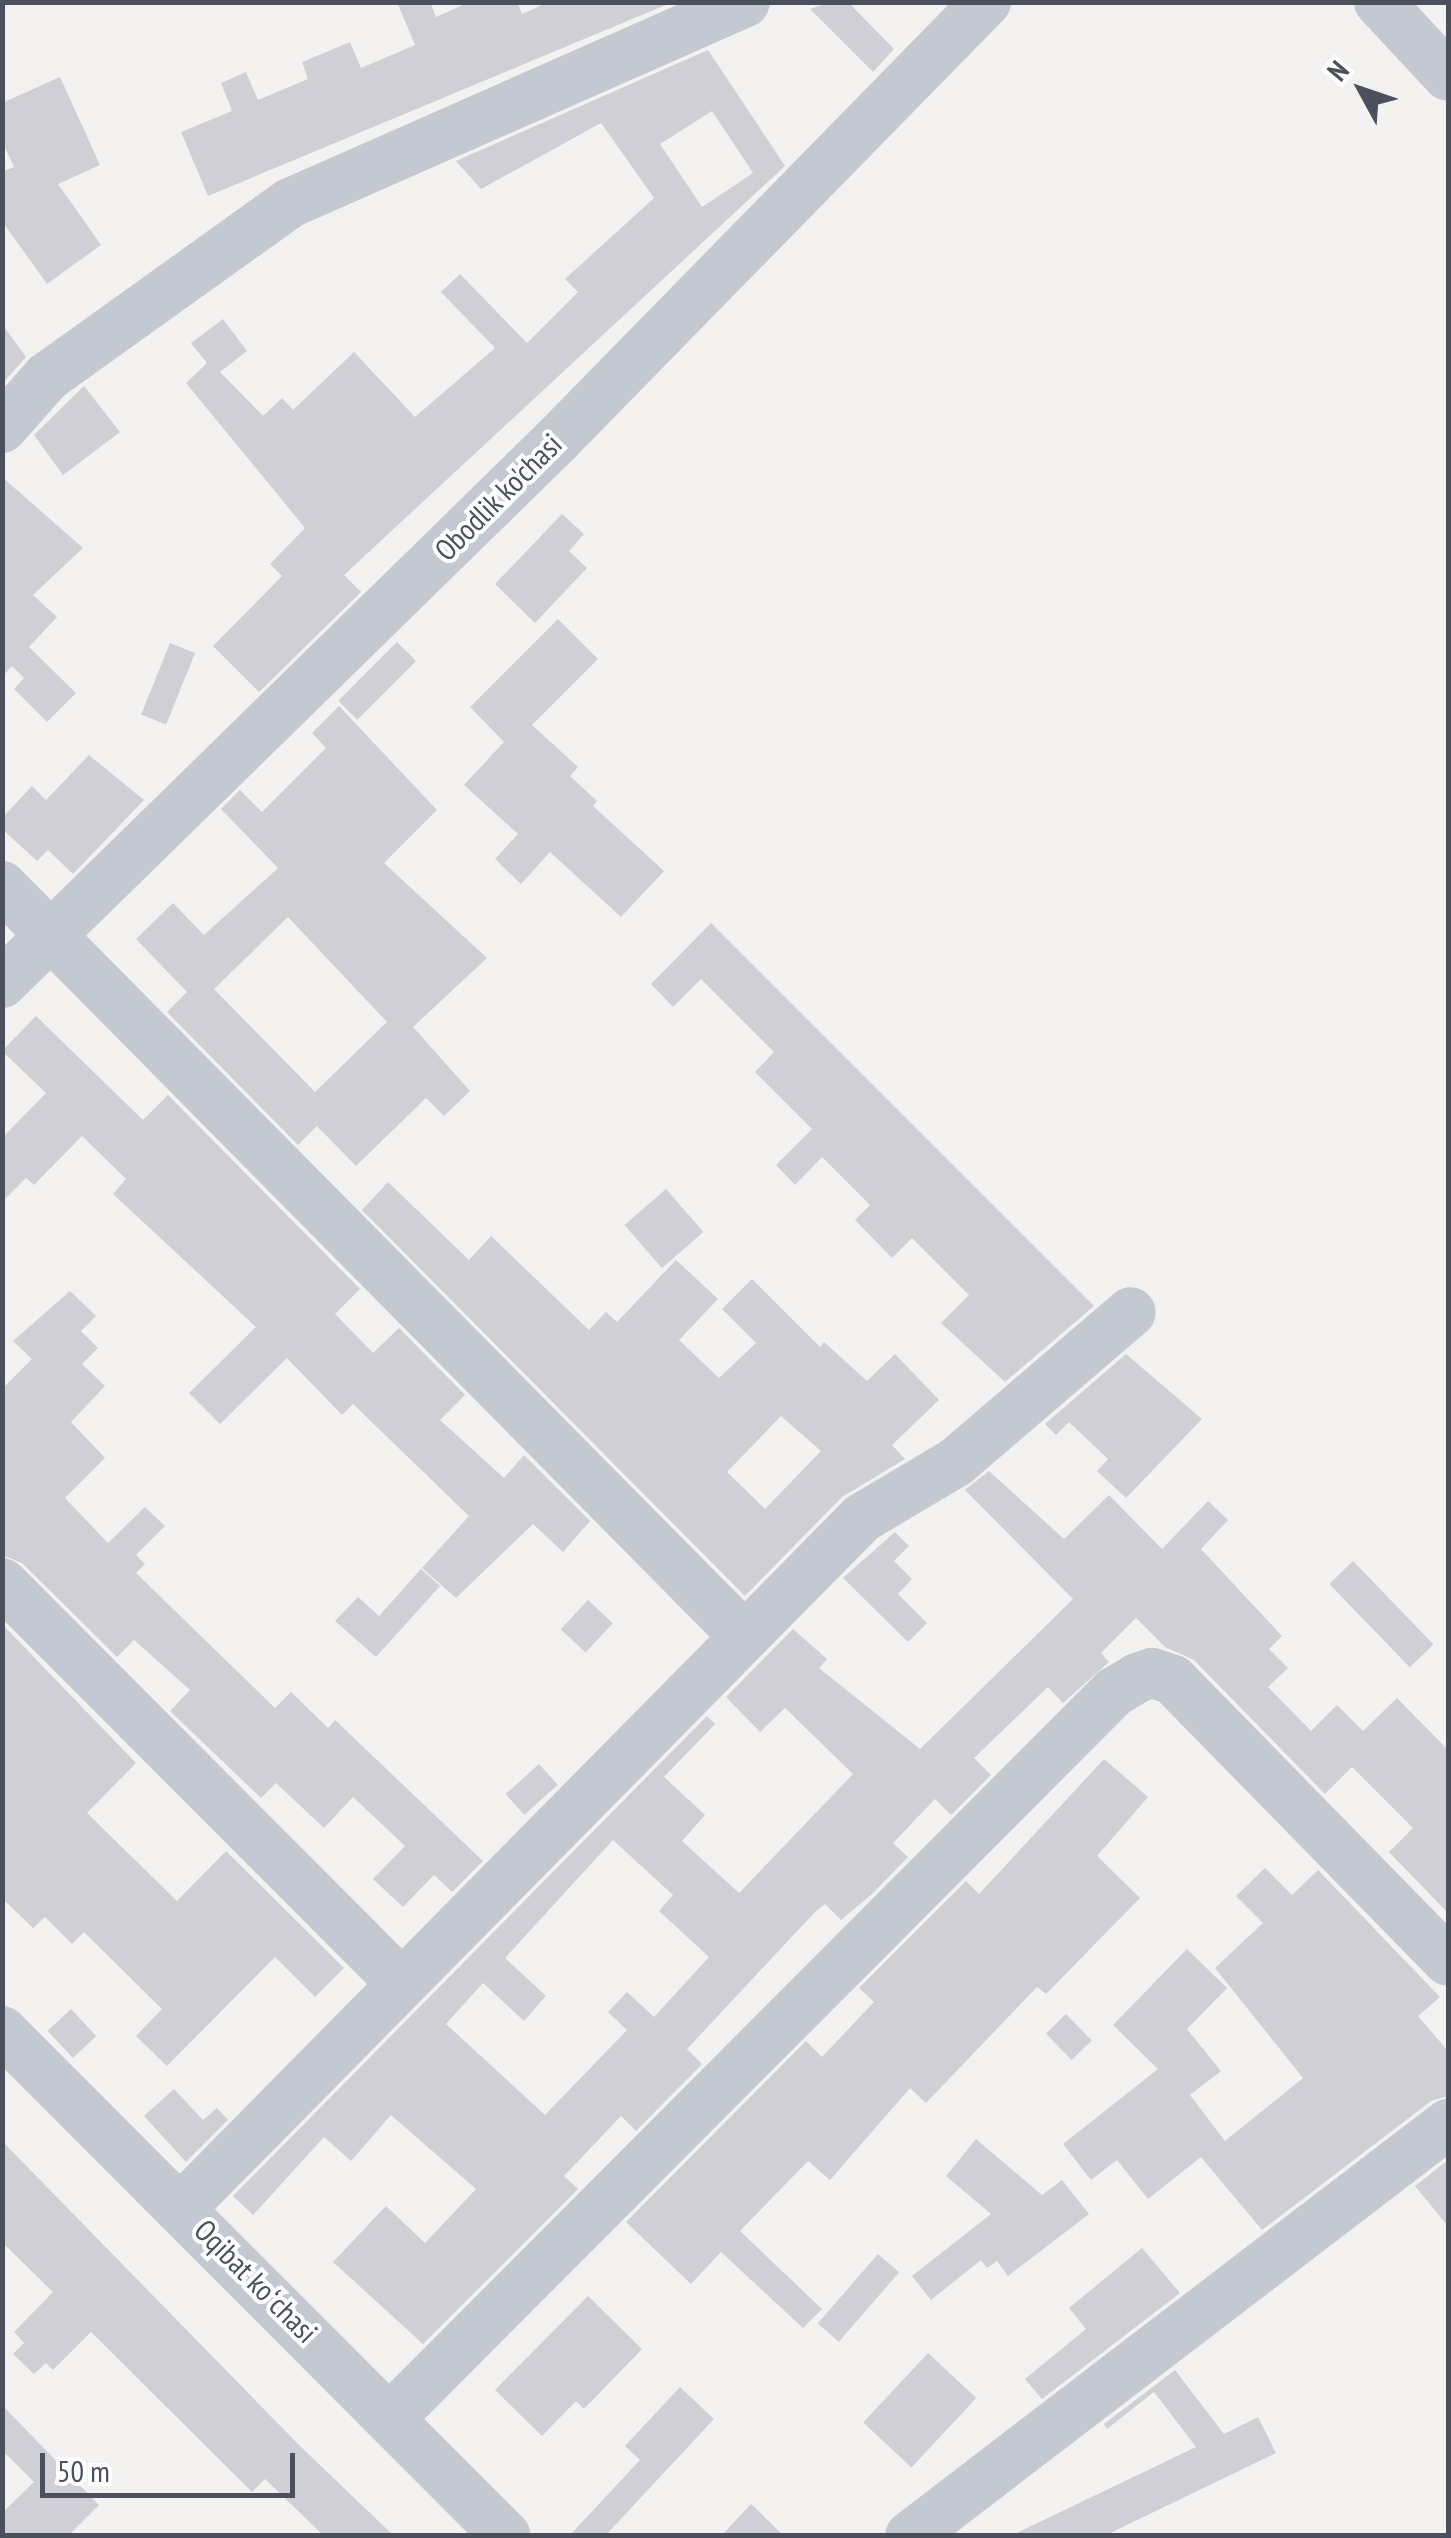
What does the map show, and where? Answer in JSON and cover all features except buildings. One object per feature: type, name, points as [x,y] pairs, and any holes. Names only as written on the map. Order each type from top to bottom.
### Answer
[{"type":"street","points":[[2,428],[47,376],[290,203],[745,2]]},
{"type":"street","points":[[1379,2],[1448,76]]},
{"type":"street","name":"Obodlik ko'chasi","points":[[2,983],[558,439],[964,12]]},
{"type":"street","points":[[2,886],[742,1634]]},
{"type":"street","points":[[182,2207],[742,1634],[862,1518],[956,1462],[1132,1312]]},
{"type":"street","points":[[2,1583],[402,1984]]},
{"type":"street","points":[[391,2417],[1114,1692],[1136,1678],[1152,1673],[1173,1680],[1448,1960]]},
{"type":"street","name":"Oqibat koʻchasi","points":[[2,2031],[182,2207],[506,2536]]},
{"type":"street","points":[[910,2536],[1448,2124]]}]
